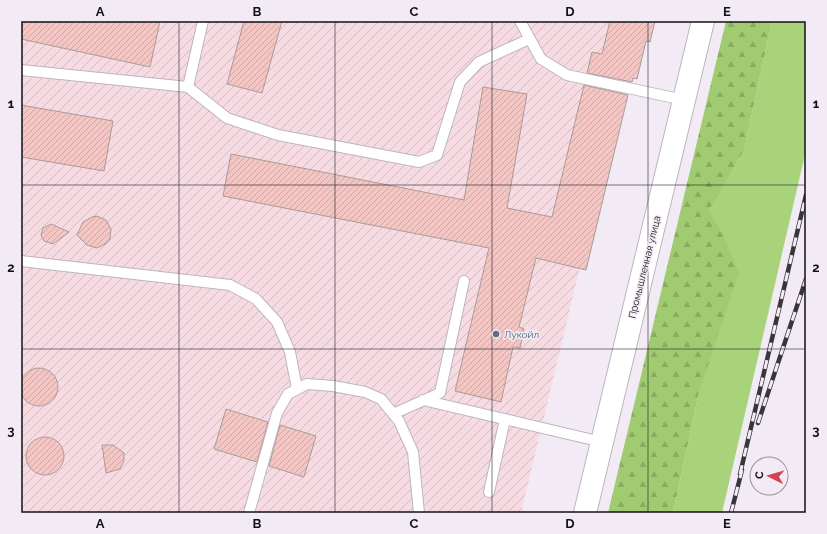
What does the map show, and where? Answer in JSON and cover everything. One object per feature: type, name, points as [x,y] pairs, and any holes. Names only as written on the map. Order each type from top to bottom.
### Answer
[{"type":"main road","name":"Промышленная улица","points":[[585,513],[703,21]]},
{"type":"lane","points":[[188,87],[203,21]]},
{"type":"lane","points":[[520,21],[541,59],[567,75],[684,100]]},
{"type":"lane","points":[[21,70],[188,87],[227,118],[278,135],[419,162],[437,155],[460,82],[479,62],[529,39]]},
{"type":"lane","points":[[21,261],[230,285],[256,299],[277,322],[290,352],[297,389]]},
{"type":"lane","points":[[393,414],[440,393],[464,281]]},
{"type":"lane","points":[[249,513],[277,413],[288,394],[308,384],[333,386],[364,392],[381,399],[399,421],[413,452],[419,513]]},
{"type":"lane","points":[[423,400],[602,442]]},
{"type":"lane","points":[[489,492],[505,419]]},
{"type":"shaded area","points":[[21,21],[639,21],[521,513],[21,513]]},
{"type":"green space","points":[[726,21],[772,21],[744,150],[709,210],[721,231],[739,272],[699,392],[673,513],[608,513]]},
{"type":"green space","points":[[772,21],[806,21],[806,150],[722,513],[673,513],[699,392],[721,231],[708,210],[744,150]]},
{"type":"building","points":[[21,21],[160,21],[150,67],[21,39]]},
{"type":"building","points":[[244,21],[282,21],[262,93],[227,84]]},
{"type":"building","points":[[610,21],[655,21],[650,42],[646,41],[637,79],[633,78],[632,82],[587,73],[592,52],[602,54]]},
{"type":"building","points":[[584,85],[628,95],[586,270],[536,258],[519,327],[524,329],[520,348],[513,347],[501,402],[455,391],[489,248],[223,196],[231,154],[464,200],[483,87],[527,94],[507,208],[552,217]]},
{"type":"building","points":[[21,105],[113,121],[104,171],[21,157]]},
{"type":"building","points":[[97,216],[106,220],[111,229],[110,239],[107,243],[97,248],[87,245],[77,235],[83,222]]},
{"type":"building","points":[[51,224],[69,232],[53,244],[44,241],[41,235],[43,228]]},
{"type":"building","points":[[35,368],[43,368],[50,371],[55,376],[58,387],[55,398],[50,403],[43,406],[35,406],[28,403],[23,398],[20,391],[20,383],[23,376],[28,371]]},
{"type":"building","points":[[226,409],[268,422],[257,462],[214,449]]},
{"type":"building","points":[[280,425],[316,436],[304,477],[269,466]]},
{"type":"building","points":[[41,437],[49,437],[59,442],[63,449],[63,463],[59,470],[49,475],[41,475],[31,470],[29,467],[26,460],[26,452],[31,442],[34,440]]},
{"type":"building","points":[[102,445],[113,445],[124,453],[124,461],[120,469],[106,473]]},
{"type":"railway","points":[[740,474],[806,195]]},
{"type":"railway","points":[[758,423],[806,279]]},
{"type":"railway","points":[[731,513],[742,470]]},
{"type":"place","name":"Лукойл","points":[[496,334]]}]
